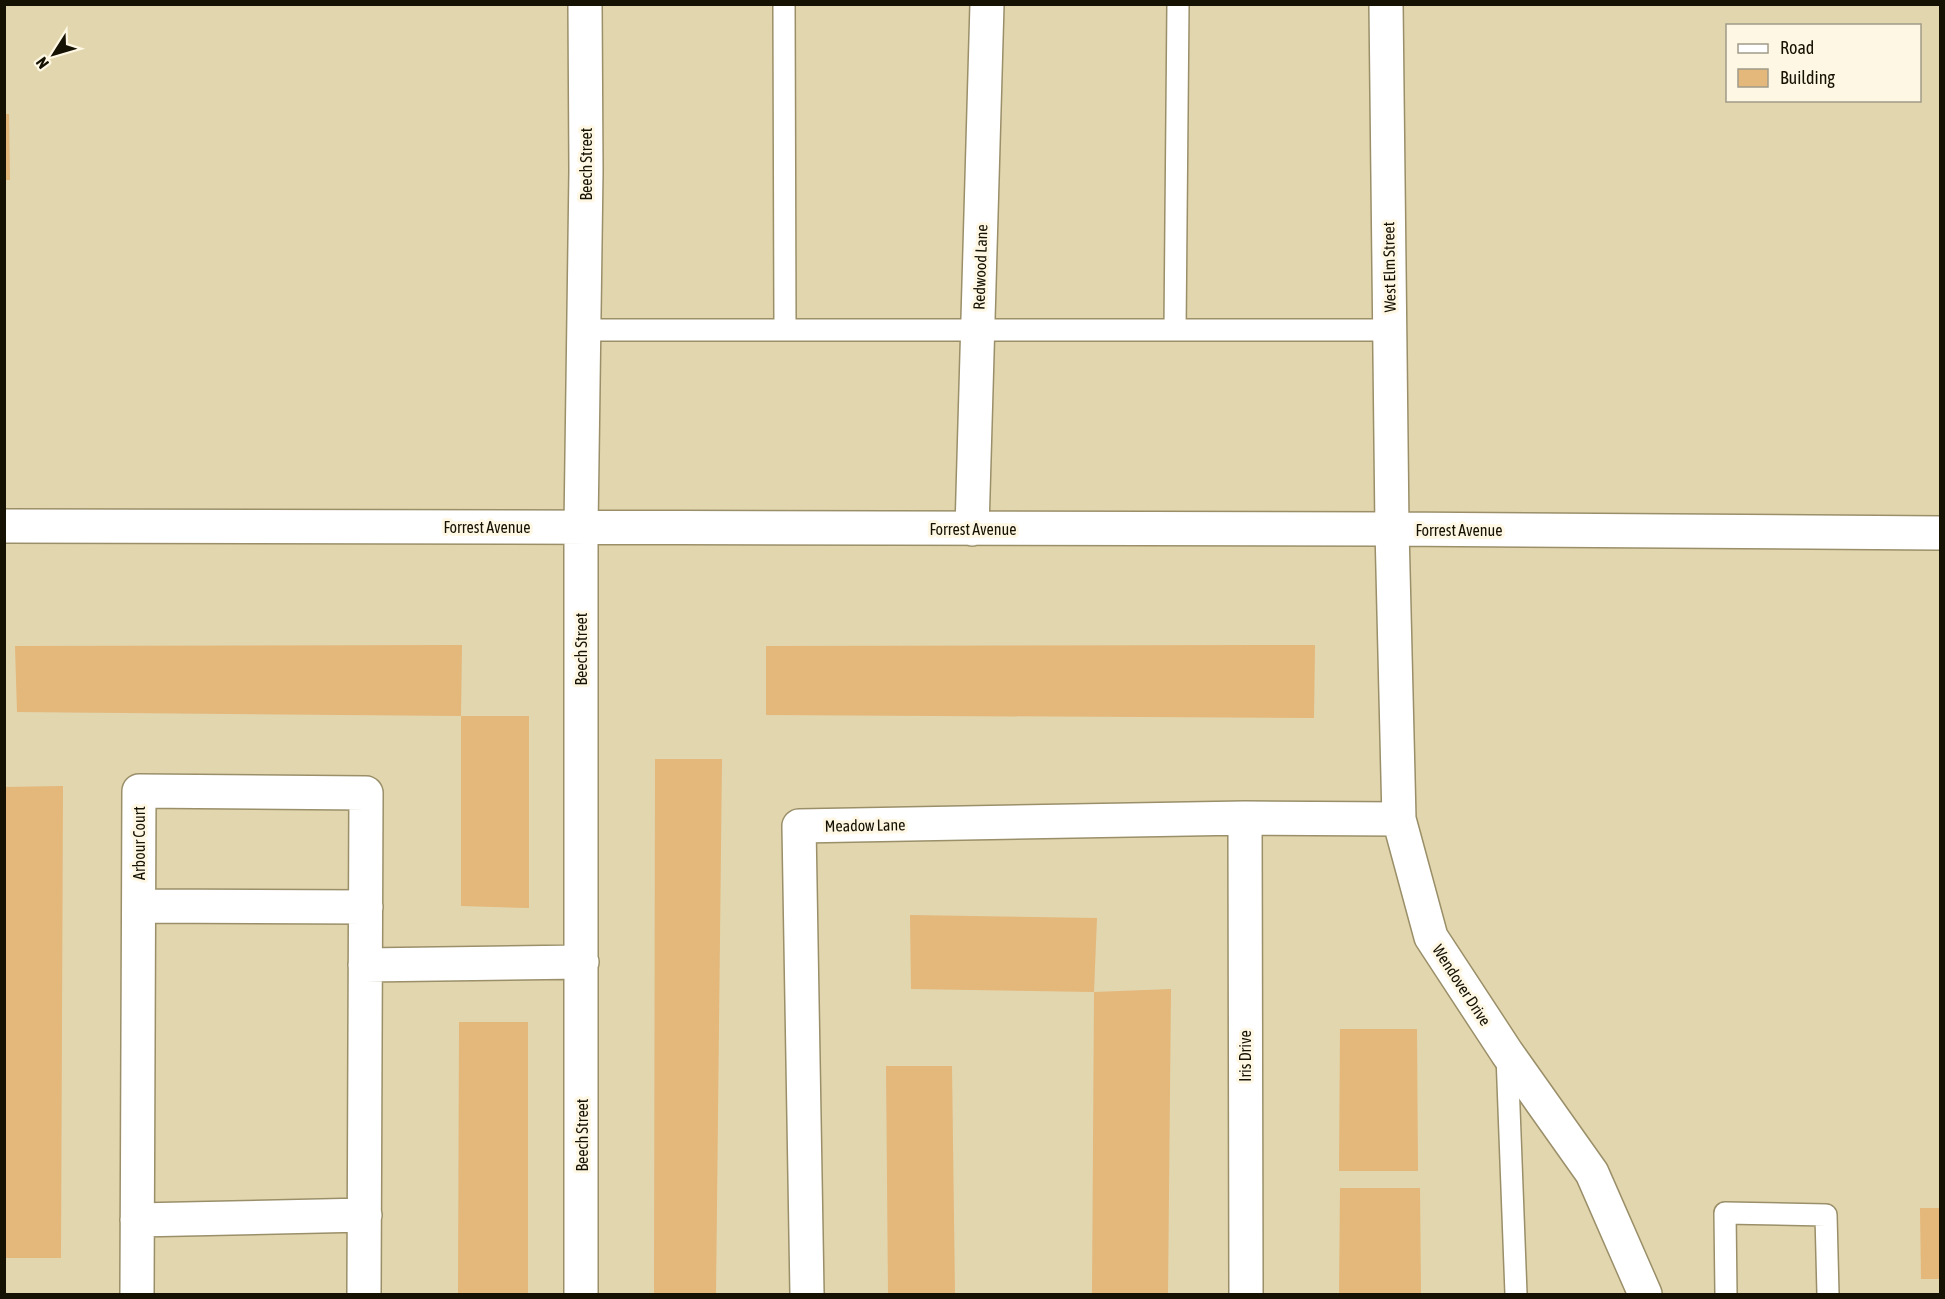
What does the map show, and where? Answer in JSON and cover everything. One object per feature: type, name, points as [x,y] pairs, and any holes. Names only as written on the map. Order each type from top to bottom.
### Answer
[{"type":"street","name":"Beech Street","points":[[581,1294],[581,528],[586,171],[585,4]]},
{"type":"street","name":"Redwood Lane","points":[[972,529],[987,4]]},
{"type":"street","name":"West Elm Street","points":[[1386,4],[1392,529]]},
{"type":"street","name":"Forrest Avenue","points":[[4,526],[1392,529],[1941,533]]},
{"type":"street","name":"Wendover Drive","points":[[1392,529],[1399,819],[1431,937],[1507,1053],[1593,1173],[1645,1294]]},
{"type":"street","name":"Arbour Court","points":[[136,1294],[139,791],[366,793],[364,1294]]},
{"type":"street","name":"Meadow Lane","points":[[807,1294],[799,826],[1245,818],[1399,819]]},
{"type":"street","name":"Iris Drive","points":[[1245,818],[1246,1294]]},
{"type":"street","points":[[139,906],[366,907]]},
{"type":"street","points":[[365,964],[582,962]]},
{"type":"street","points":[[137,1220],[365,1215]]},
{"type":"lane","points":[[784,4],[785,330]]},
{"type":"lane","points":[[1175,330],[1178,4]]},
{"type":"lane","points":[[584,330],[1389,330]]},
{"type":"lane","points":[[1507,1053],[1516,1294]]},
{"type":"lane","points":[[1726,1294],[1725,1213],[1826,1215],[1828,1294]]},
{"type":"building","points":[[4,114],[9,114],[10,180],[4,180]]},
{"type":"building","points":[[462,645],[461,716],[17,712],[15,646]]},
{"type":"building","points":[[1315,645],[1314,718],[766,715],[766,646]]},
{"type":"building","points":[[461,716],[529,716],[529,908],[461,906]]},
{"type":"building","points":[[655,759],[722,759],[716,1294],[654,1294]]},
{"type":"building","points":[[63,786],[61,1258],[4,1258],[4,787]]},
{"type":"building","points":[[910,915],[1097,918],[1094,992],[911,989]]},
{"type":"building","points":[[1171,989],[1168,1294],[1092,1294],[1094,992]]},
{"type":"building","points":[[459,1022],[528,1022],[528,1294],[458,1294]]},
{"type":"building","points":[[1340,1029],[1417,1029],[1418,1171],[1339,1171]]},
{"type":"building","points":[[886,1066],[952,1066],[955,1294],[888,1294]]},
{"type":"building","points":[[1340,1188],[1420,1188],[1421,1294],[1339,1294]]},
{"type":"building","points":[[1920,1208],[1940,1208],[1940,1279],[1921,1279]]}]
